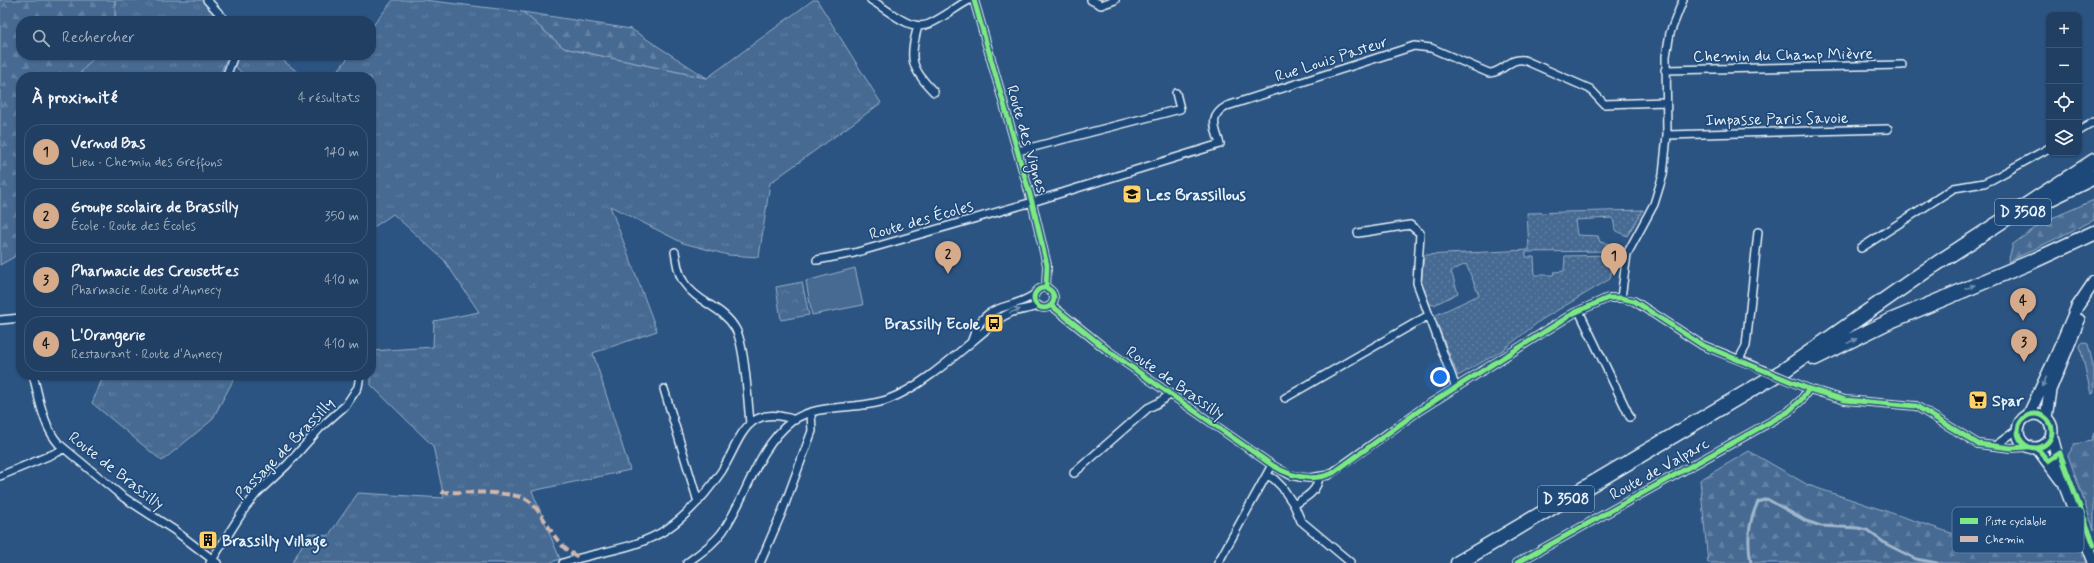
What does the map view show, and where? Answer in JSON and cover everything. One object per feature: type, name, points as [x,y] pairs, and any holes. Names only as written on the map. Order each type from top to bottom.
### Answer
[{"type":"highway","points":[[1955,252],[2094,161]]},
{"type":"highway","name":"D 3508","points":[[1458,563],[1754,389],[1831,339],[1955,252],[2024,212],[2094,177]]},
{"type":"highway","points":[[1754,389],[1888,322],[2031,262],[2094,233]]},
{"type":"main road","points":[[2028,416],[2077,306],[2094,282]]},
{"type":"main road","points":[[2046,418],[2050,390],[2082,313],[2085,296]]},
{"type":"main road","points":[[2066,488],[2032,448],[2018,436],[2018,429],[2021,421],[2028,416],[2037,414],[2046,418],[2051,423],[2052,437],[2066,488],[2073,507]]},
{"type":"main road","points":[[2032,448],[2049,442],[2052,437]]},
{"type":"main road","points":[[2084,536],[2094,562]]},
{"type":"street","points":[[207,0],[221,16]]},
{"type":"street","points":[[871,0],[907,22],[918,26],[928,24],[969,0]]},
{"type":"street","name":"Route des Vignes","points":[[974,0],[1032,202],[1047,265],[1046,288]]},
{"type":"street","points":[[1091,0],[1101,5],[1115,0]]},
{"type":"street","points":[[1621,298],[1627,254],[1654,204],[1661,183],[1665,163],[1667,135],[1666,70],[1670,33],[1682,0]]},
{"type":"street","points":[[918,26],[912,49],[913,62],[918,75],[934,92]]},
{"type":"street","name":"Rue Louis Pasteur","points":[[1032,202],[1220,144],[1214,123],[1215,116],[1219,110],[1227,106],[1414,46],[1431,48],[1489,72],[1496,72],[1514,61],[1524,60],[1590,89],[1604,104],[1666,102]]},
{"type":"street","points":[[228,72],[232,60]]},
{"type":"street","name":"Chemin du Champ Mièvre","points":[[1666,70],[1902,65]]},
{"type":"street","points":[[1018,151],[1180,109],[1176,93]]},
{"type":"street","points":[[2082,129],[2094,122]]},
{"type":"street","name":"Impasse Paris Savoie","points":[[1667,135],[1888,129]]},
{"type":"street","points":[[1861,248],[1954,188],[1984,183],[2046,150]]},
{"type":"street","name":"Route des Écoles","points":[[817,260],[854,253],[1032,202]]},
{"type":"street","points":[[1358,233],[1410,225],[1418,230],[1421,237],[1417,283],[1456,388]]},
{"type":"street","points":[[1739,360],[1746,346],[1758,232]]},
{"type":"street","points":[[675,252],[677,264],[684,283],[694,294],[721,311],[737,329],[741,343],[750,424]]},
{"type":"street","points":[[687,563],[707,548],[722,532],[770,445],[779,433],[795,420],[811,413],[873,404],[896,396],[919,382],[1007,314],[1039,306],[1046,308],[1052,305],[1054,296],[1052,291],[1046,288],[1041,288],[1035,294],[1020,302],[999,307],[985,316],[975,330],[972,340]]},
{"type":"street","points":[[1035,294],[1035,302],[1039,306]]},
{"type":"street","points":[[1294,505],[1314,491],[1320,477],[1337,470],[1420,410],[1579,310],[1608,298],[1621,298],[1642,305],[1702,345],[1809,389],[1826,395],[1854,401],[1916,406],[1971,441],[1983,445],[2011,448],[2032,448]]},
{"type":"street","name":"Route de Brassilly","points":[[1052,305],[1107,350],[1272,465],[1290,475],[1309,478],[1320,477]]},
{"type":"street","points":[[1579,310],[1630,417]]},
{"type":"street","points":[[1285,398],[1429,314]]},
{"type":"street","points":[[0,320],[16,318]]},
{"type":"street","name":"Route de Brassilly","points":[[35,380],[50,431],[63,448],[123,497],[174,530],[213,562]]},
{"type":"street","name":"Passage de Brassilly","points":[[213,562],[256,494],[287,465],[320,428],[352,397],[358,387],[359,380]]},
{"type":"street","points":[[664,389],[698,502]]},
{"type":"street","name":"Route de Valparc","points":[[1517,563],[1788,412],[1801,400],[1809,389]]},
{"type":"street","points":[[1074,473],[1148,408],[1170,394]]},
{"type":"street","points":[[760,563],[782,512],[812,431],[811,413]]},
{"type":"street","points":[[563,563],[579,557],[624,549],[649,539],[675,523],[698,502],[722,470],[742,432],[750,424],[771,415],[778,414],[795,420]]},
{"type":"street","points":[[1995,446],[2018,429]]},
{"type":"street","points":[[0,476],[58,452],[63,448]]},
{"type":"street","points":[[1218,563],[1272,465]]},
{"type":"street","points":[[1267,475],[1274,479],[1282,487],[1294,505],[1301,520],[1350,562]]},
{"type":"green space","points":[[0,0],[115,0],[115,16],[16,16],[16,60],[92,60],[81,72],[16,72],[16,256],[0,265]]},
{"type":"green space","points":[[115,0],[206,0],[227,16],[115,16]]},
{"type":"green space","points":[[393,0],[424,0],[523,12],[564,48],[707,78],[813,0],[817,0],[881,103],[770,183],[759,257],[728,255],[683,243],[610,206],[657,331],[593,353],[630,470],[532,491],[560,559],[549,563],[292,563],[309,533],[328,536],[358,493],[444,498],[433,446],[371,385],[371,380],[376,380],[376,351],[433,347],[434,321],[479,312],[444,260],[393,214],[376,226],[376,72],[337,72],[346,60],[376,60],[376,22]]},
{"type":"green space","points":[[523,12],[631,29],[707,78],[564,48]]},
{"type":"green space","points":[[91,60],[226,60],[221,72],[80,72]]},
{"type":"green space","points":[[229,60],[282,60],[298,72],[241,72]]},
{"type":"green space","points":[[2094,200],[2094,220],[2008,262],[2013,244],[2045,221]]},
{"type":"green space","points":[[1643,210],[1627,236],[1615,230],[1613,218],[1575,220],[1577,235],[1598,236],[1600,242],[1620,246],[1617,251],[1526,252],[1526,257],[1534,257],[1535,275],[1553,275],[1554,272],[1564,271],[1565,256],[1615,255],[1610,279],[1541,320],[1503,350],[1458,376],[1434,316],[1479,295],[1466,264],[1451,271],[1458,293],[1434,305],[1429,304],[1421,284],[1424,255],[1529,250],[1527,213]]},
{"type":"green space","points":[[855,268],[863,305],[812,315],[806,281]]},
{"type":"green space","points":[[802,282],[809,315],[781,320],[776,287]]},
{"type":"green space","points":[[2082,342],[2088,344],[2094,369],[2094,393],[2091,394],[2080,346]]},
{"type":"green space","points":[[102,380],[233,380],[212,420],[162,461],[92,403]]},
{"type":"green space","points":[[2094,433],[2094,530],[2068,455],[2075,444],[2091,441]]},
{"type":"green space","points":[[1749,451],[1808,485],[1952,533],[1952,553],[2084,553],[2084,546],[2094,543],[2094,563],[1708,563],[1700,480]]},
{"type":"waterway","points":[[1751,563],[1749,547],[1750,525],[1758,502],[1767,499],[1806,521],[1821,526],[1858,528],[1867,530],[1886,544],[1916,559],[1937,563]]},
{"type":"marked path","points":[[441,492],[474,492],[522,497],[536,508],[563,546],[579,557]]},
{"type":"cycle path","points":[[974,0],[1032,202],[1047,265],[1046,288]]},
{"type":"cycle path","points":[[1044,288],[1051,291],[1054,298],[1051,305],[1044,308],[1037,305],[1034,298],[1037,291],[1044,288]]},
{"type":"cycle path","points":[[1051,305],[1107,350],[1272,465],[1287,473],[1302,477],[1309,478],[1325,476],[1333,473],[1420,410],[1574,313],[1608,298],[1621,298],[1634,301],[1702,345],[1809,389],[1845,400],[1916,406],[1978,444],[2011,448],[2027,447]]},
{"type":"cycle path","points":[[1517,563],[1788,412],[1801,400],[1809,389]]},
{"type":"cycle path","points":[[2032,414],[2038,414],[2042,415],[2049,421],[2052,431],[2051,438],[2045,445],[2038,448],[2032,448],[2028,447],[2021,441],[2018,434],[2018,428],[2019,424],[2025,417],[2032,414]]},
{"type":"cycle path","points":[[2038,449],[2048,461],[2060,453],[2080,507]]},
{"type":"cycle path","points":[[2084,518],[2094,545]]},
{"type":"place","name":"Les Brassillous","points":[[1132,194]]},
{"type":"place","name":"Groupe scolaire de Brassilly","points":[[948,274]]},
{"type":"place","name":"Vernod Bas","points":[[1614,276]]},
{"type":"place","name":"L'Orangerie","points":[[2023,321]]},
{"type":"place","name":"Brassilly Ecole","points":[[994,323]]},
{"type":"place","name":"Pharmacie des Creusettes","points":[[2024,362]]},
{"type":"place","name":"Spar","points":[[1978,400]]},
{"type":"place","name":"Brassilly Village","points":[[208,540]]}]
